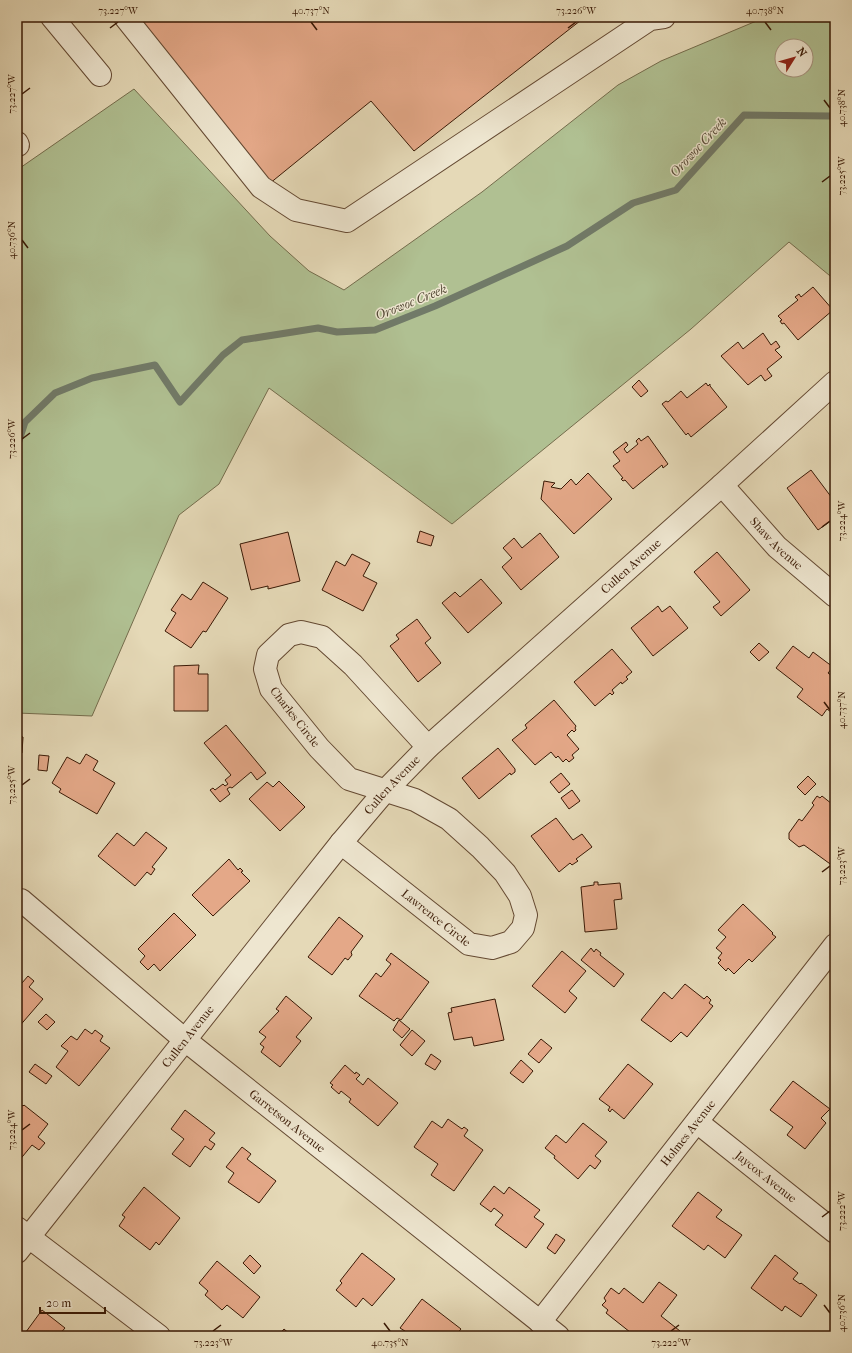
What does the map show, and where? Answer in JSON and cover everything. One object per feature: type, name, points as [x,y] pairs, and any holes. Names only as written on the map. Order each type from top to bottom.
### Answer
[{"type":"street","points":[[52,17],[100,75]]},
{"type":"street","points":[[125,17],[261,187],[296,210],[347,221],[650,19],[664,17]]},
{"type":"street","name":"Cullen Avenue","points":[[21,1239],[185,1040],[385,791],[428,747],[722,485],[835,382]]},
{"type":"street","name":"Shaw Avenue","points":[[722,485],[777,547],[835,596]]},
{"type":"street","name":"Charles Circle","points":[[385,791],[349,779],[319,748],[271,689],[265,669],[268,654],[289,635],[300,632],[322,637],[353,665],[428,747]]},
{"type":"street","name":"Lawrence Circle","points":[[342,843],[469,944],[492,948],[511,942],[523,928],[526,915],[520,896],[505,873],[480,847],[449,819],[415,800],[385,791]]},
{"type":"street","name":"Garretson Avenue","points":[[21,900],[185,1040],[558,1336]]},
{"type":"street","name":"Holmes Avenue","points":[[540,1322],[835,945]]},
{"type":"street","name":"Jaycox Avenue","points":[[697,1122],[835,1232]]},
{"type":"street","points":[[21,1239],[159,1336]]},
{"type":"green space","points":[[766,17],[835,17],[835,280],[789,242],[691,329],[452,524],[269,388],[219,484],[179,515],[92,716],[17,713],[17,170],[134,89],[270,236],[309,271],[344,290],[482,192],[618,85],[661,61]]},
{"type":"building","points":[[135,17],[585,17],[414,151],[371,101],[269,184]]},
{"type":"building","points":[[813,287],[833,310],[798,340],[784,323],[782,324],[780,321],[782,320],[778,316],[798,300],[795,297],[799,294],[801,297]]},
{"type":"building","points":[[763,333],[771,345],[776,341],[780,347],[775,350],[782,357],[767,369],[772,376],[765,381],[761,375],[748,385],[721,356],[738,342],[743,349]]},
{"type":"building","points":[[639,380],[648,391],[641,397],[632,387]]},
{"type":"building","points":[[706,383],[708,386],[710,384],[727,407],[691,437],[688,433],[686,435],[662,404],[666,401],[668,402],[681,391],[687,398]]},
{"type":"building","points":[[648,436],[668,464],[663,468],[662,465],[633,489],[625,480],[623,481],[621,479],[623,478],[613,466],[620,461],[613,452],[626,442],[628,445],[624,449],[627,453],[638,444],[636,441],[639,438],[641,441]]},
{"type":"building","points":[[811,470],[835,502],[835,518],[818,530],[787,488]]},
{"type":"building","points":[[588,473],[612,499],[574,534],[541,499],[544,481],[555,483],[551,487],[561,489],[571,479],[576,485]]},
{"type":"building","points":[[420,531],[434,536],[431,546],[417,542]]},
{"type":"building","points":[[288,532],[300,581],[268,589],[268,586],[251,590],[240,544]]},
{"type":"building","points":[[540,533],[559,557],[521,590],[502,567],[512,558],[503,548],[514,538],[522,548]]},
{"type":"building","points":[[717,552],[750,590],[721,616],[713,607],[720,602],[694,572]]},
{"type":"building","points":[[352,554],[370,563],[363,576],[377,583],[363,611],[322,590],[336,561],[345,566]]},
{"type":"building","points":[[481,579],[502,603],[468,633],[442,603],[455,592],[460,597]]},
{"type":"building","points":[[203,582],[228,598],[206,632],[203,631],[191,648],[165,631],[176,613],[171,610],[182,594],[191,600]]},
{"type":"building","points":[[658,606],[662,612],[670,606],[688,628],[653,656],[631,628]]},
{"type":"building","points":[[417,619],[431,638],[425,643],[441,663],[418,682],[390,646],[399,639],[396,635]]},
{"type":"building","points":[[759,643],[769,652],[759,661],[750,652]]},
{"type":"building","points":[[793,646],[809,658],[813,652],[833,667],[828,673],[835,678],[835,715],[827,709],[822,716],[797,697],[803,689],[776,668]]},
{"type":"building","points":[[612,649],[632,672],[626,677],[628,679],[622,684],[621,682],[612,690],[614,693],[612,695],[610,693],[595,706],[574,682]]},
{"type":"building","points":[[199,665],[198,674],[208,674],[208,711],[174,711],[174,666]]},
{"type":"building","points":[[554,700],[576,726],[576,730],[574,732],[572,730],[567,735],[579,749],[572,755],[574,758],[569,762],[566,759],[563,762],[558,756],[556,758],[551,752],[535,765],[512,740],[527,728],[525,725]]},
{"type":"building","points":[[226,725],[266,773],[257,780],[251,772],[232,788],[230,787],[227,789],[230,794],[220,802],[210,790],[213,788],[215,790],[223,784],[225,786],[228,784],[225,780],[231,775],[204,743]]},
{"type":"building","points":[[17,736],[23,737],[22,753],[17,753]]},
{"type":"building","points":[[498,748],[515,769],[515,772],[511,775],[510,773],[479,799],[462,778]]},
{"type":"building","points":[[86,754],[98,761],[93,770],[115,783],[97,814],[59,792],[61,789],[52,783],[67,757],[80,764]]},
{"type":"building","points":[[39,755],[49,756],[47,771],[38,770]]},
{"type":"building","points":[[561,773],[570,784],[559,793],[550,782]]},
{"type":"building","points":[[808,776],[816,784],[805,795],[797,787]]},
{"type":"building","points":[[279,781],[305,807],[280,831],[249,799],[267,782],[273,787]]},
{"type":"building","points":[[572,790],[580,801],[569,809],[561,798]]},
{"type":"building","points":[[817,796],[820,798],[822,796],[832,804],[835,800],[835,863],[833,866],[804,845],[799,847],[789,839],[789,833],[799,819],[802,821],[814,805],[812,803]]},
{"type":"building","points":[[556,818],[573,840],[582,834],[592,847],[576,859],[578,861],[572,865],[570,863],[559,872],[531,836]]},
{"type":"building","points":[[146,832],[167,848],[152,867],[155,869],[151,875],[147,872],[135,886],[98,856],[117,833],[134,846]]},
{"type":"building","points":[[229,859],[238,870],[240,868],[243,871],[241,872],[250,881],[213,916],[192,895]]},
{"type":"building","points":[[594,882],[598,882],[598,885],[620,883],[622,899],[614,900],[617,929],[585,932],[581,887],[594,885]]},
{"type":"building","points":[[743,904],[776,937],[752,962],[749,959],[734,974],[728,968],[726,971],[718,963],[721,960],[718,958],[722,953],[716,948],[726,937],[718,930]]},
{"type":"building","points":[[174,913],[196,935],[160,971],[154,964],[148,970],[140,962],[145,956],[138,949]]},
{"type":"building","points":[[339,917],[363,936],[351,952],[352,955],[348,960],[345,958],[332,975],[308,957]]},
{"type":"building","points":[[591,948],[594,952],[596,949],[601,953],[600,955],[624,974],[614,987],[581,960]]},
{"type":"building","points":[[562,951],[586,971],[569,991],[577,998],[565,1013],[532,986]]},
{"type":"building","points":[[391,953],[429,982],[401,1020],[397,1018],[394,1021],[359,996],[376,973],[381,977],[391,964],[386,960]]},
{"type":"building","points":[[28,976],[34,981],[29,987],[43,999],[17,1029],[17,978],[22,983]]},
{"type":"building","points":[[685,984],[704,999],[707,996],[711,1000],[709,1003],[713,1006],[687,1037],[681,1032],[671,1042],[641,1020],[664,992],[672,999]]},
{"type":"building","points":[[286,996],[312,1018],[296,1037],[301,1041],[280,1067],[261,1052],[264,1047],[260,1044],[266,1037],[259,1032],[279,1011],[276,1009]]},
{"type":"building","points":[[495,999],[504,1040],[474,1046],[472,1037],[454,1040],[448,1013],[452,1012],[451,1008]]},
{"type":"building","points":[[46,1014],[55,1022],[47,1030],[38,1022]]},
{"type":"building","points":[[399,1020],[410,1029],[402,1038],[393,1030]]},
{"type":"building","points":[[85,1029],[92,1034],[95,1030],[103,1036],[100,1041],[110,1048],[79,1086],[56,1067],[68,1051],[61,1046],[71,1036],[77,1040]]},
{"type":"building","points":[[412,1030],[425,1041],[412,1056],[400,1045]]},
{"type":"building","points":[[541,1039],[552,1048],[539,1063],[528,1054]]},
{"type":"building","points":[[431,1054],[441,1061],[435,1070],[425,1064]]},
{"type":"building","points":[[521,1060],[533,1071],[523,1083],[510,1073]]},
{"type":"building","points":[[35,1064],[52,1076],[46,1084],[29,1072]]},
{"type":"building","points":[[628,1064],[653,1084],[624,1119],[612,1109],[610,1112],[608,1110],[610,1107],[599,1099]]},
{"type":"building","points":[[345,1065],[355,1074],[356,1072],[360,1075],[356,1079],[363,1085],[368,1078],[398,1103],[378,1126],[349,1102],[351,1099],[341,1091],[339,1094],[331,1087],[333,1085],[330,1083]]},
{"type":"building","points":[[793,1081],[830,1109],[821,1118],[826,1123],[805,1149],[787,1135],[793,1127],[770,1110]]},
{"type":"building","points":[[17,1102],[23,1106],[24,1105],[48,1124],[38,1137],[45,1143],[39,1150],[32,1145],[18,1162]]},
{"type":"building","points":[[185,1110],[215,1133],[209,1140],[215,1144],[211,1150],[205,1146],[190,1167],[172,1154],[184,1139],[171,1129]]},
{"type":"building","points":[[448,1119],[462,1129],[464,1127],[468,1130],[464,1136],[483,1150],[454,1191],[431,1175],[438,1164],[414,1147],[432,1121],[442,1128]]},
{"type":"building","points":[[583,1123],[607,1142],[595,1156],[601,1161],[595,1169],[590,1165],[578,1179],[545,1148],[556,1135],[566,1143]]},
{"type":"building","points":[[242,1147],[251,1154],[247,1159],[276,1181],[259,1203],[228,1182],[234,1173],[226,1167]]},
{"type":"building","points":[[494,1186],[504,1194],[509,1187],[540,1210],[534,1217],[544,1224],[526,1248],[495,1225],[503,1215],[494,1208],[491,1212],[480,1204]]},
{"type":"building","points":[[144,1187],[180,1218],[159,1245],[156,1242],[150,1250],[119,1226],[125,1217],[122,1215]]},
{"type":"building","points":[[698,1192],[722,1210],[716,1217],[742,1235],[725,1258],[708,1245],[704,1250],[672,1226]]},
{"type":"building","points":[[556,1234],[565,1240],[555,1254],[547,1248]]},
{"type":"building","points":[[362,1253],[395,1279],[372,1306],[363,1298],[356,1307],[336,1290],[342,1283],[340,1281]]},
{"type":"building","points":[[250,1255],[261,1266],[254,1274],[243,1263]]},
{"type":"building","points":[[775,1255],[798,1273],[793,1279],[817,1295],[801,1317],[785,1306],[782,1311],[751,1288]]},
{"type":"building","points":[[217,1261],[260,1297],[243,1318],[227,1305],[222,1310],[205,1295],[208,1291],[199,1283]]},
{"type":"building","points":[[659,1282],[677,1295],[661,1316],[680,1331],[676,1336],[635,1336],[606,1313],[608,1310],[602,1305],[606,1301],[604,1298],[611,1288],[619,1294],[624,1288],[643,1303]]},
{"type":"building","points":[[422,1299],[461,1329],[455,1336],[405,1336],[408,1333],[400,1328]]},
{"type":"building","points":[[42,1310],[65,1328],[58,1336],[23,1336]]},
{"type":"building","points":[[284,1329],[292,1336],[278,1336]]},
{"type":"waterway","name":"Orowoc Creek","points":[[17,447],[25,422],[55,393],[92,378],[155,365],[180,402],[223,355],[242,340],[318,328],[337,332],[375,330],[435,306],[567,246],[633,203],[676,190],[744,115],[830,116],[835,114]]}]
